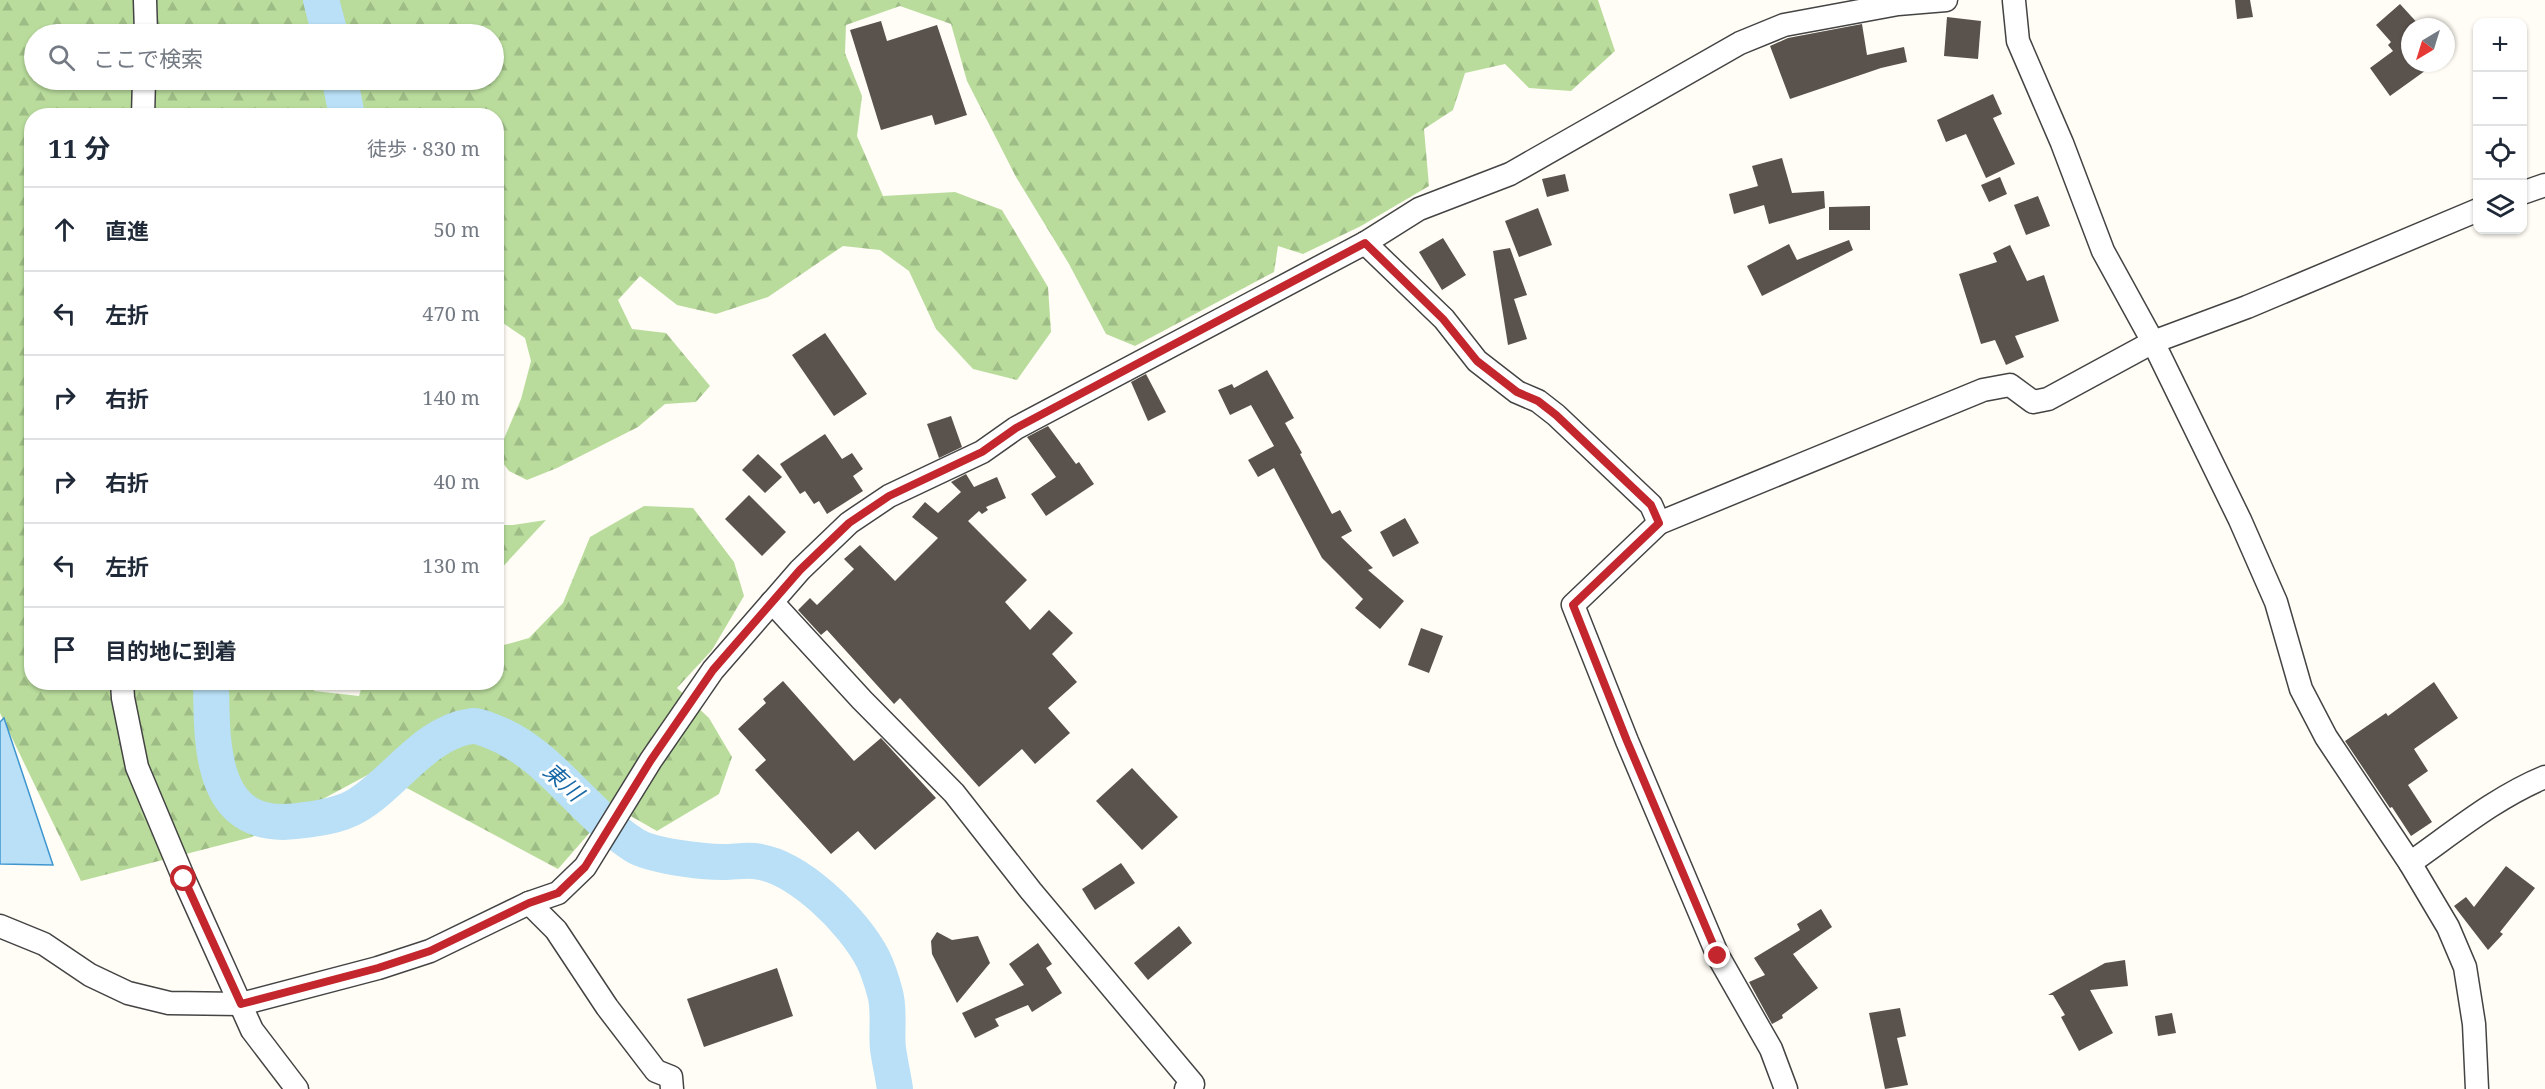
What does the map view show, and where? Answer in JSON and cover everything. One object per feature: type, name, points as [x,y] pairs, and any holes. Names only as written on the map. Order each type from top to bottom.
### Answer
[{"type":"street","points":[[145,0],[146,24]]},
{"type":"street","points":[[0,926],[44,944],[90,975],[129,993],[169,1003],[241,1004],[430,951],[529,903],[558,893],[585,867],[651,760],[707,679],[800,570],[849,523],[889,496],[982,452],[1016,428],[1365,243],[1419,209],[1510,174],[1740,43],[1784,25],[1898,4],[1946,0]]},
{"type":"street","points":[[2002,0],[2019,0]]},
{"type":"street","points":[[2014,1],[2018,41],[2062,143],[2103,251],[2152,342],[2240,520],[2276,602],[2306,699],[2326,737],[2410,863],[2448,927],[2465,967],[2474,1024],[2477,1089]]},
{"type":"street","points":[[143,108],[144,90]]},
{"type":"street","points":[[2527,191],[2545,184]]},
{"type":"street","points":[[1786,1089],[1771,1049],[1718,956],[1627,741],[1573,605],[1659,523],[1983,390],[2010,385],[2033,402],[2048,399],[2152,342],[2247,307],[2473,212]]},
{"type":"street","points":[[1365,243],[1443,319],[1477,361],[1517,392],[1538,401],[1556,415],[1651,505],[1659,523]]},
{"type":"street","points":[[772,602],[862,700],[954,793],[1031,891],[1193,1084],[1186,1089]]},
{"type":"street","points":[[122,690],[137,767],[184,879],[252,1030],[297,1089]]},
{"type":"street","points":[[2410,863],[2480,814],[2528,784],[2545,777]]},
{"type":"street","points":[[529,903],[556,930],[608,1007],[656,1071],[671,1077],[672,1089]]},
{"type":"green space","points":[[0,0],[1598,0],[1615,51],[1571,91],[1529,88],[1505,64],[1465,73],[1453,110],[1424,129],[1429,186],[1361,226],[1303,254],[1278,246],[1274,272],[1135,346],[1106,334],[1069,264],[1016,177],[967,81],[951,24],[900,6],[846,25],[845,53],[862,96],[857,136],[883,196],[955,192],[1002,210],[1048,287],[1051,332],[1017,380],[973,369],[936,329],[909,271],[880,250],[843,246],[768,297],[716,314],[677,305],[640,276],[618,300],[632,329],[666,333],[710,386],[696,402],[665,404],[638,427],[557,468],[527,480],[509,471],[504,464],[504,439],[521,399],[531,361],[525,338],[504,324],[504,108],[24,108],[24,690],[314,690],[359,696],[361,690],[504,690],[504,645],[529,638],[563,603],[590,537],[644,506],[693,508],[734,562],[744,596],[712,650],[677,688],[709,718],[732,757],[719,794],[657,831],[613,806],[558,869],[375,771],[252,837],[81,881],[0,713]]},
{"type":"green space","points":[[546,520],[504,565],[504,525]]},
{"type":"water","points":[[4,718],[53,865],[0,864],[0,722]]},
{"type":"building","points":[[2235,0],[2250,0],[2253,17],[2237,19]]},
{"type":"building","points":[[2400,4],[2413,18],[2401,18],[2401,72],[2423,72],[2390,96],[2370,68],[2393,51],[2388,45],[2391,42],[2376,25]]},
{"type":"building","points":[[1947,17],[1981,21],[1978,59],[1944,56]]},
{"type":"building","points":[[881,21],[887,41],[937,25],[967,115],[935,125],[932,115],[881,130],[850,30]]},
{"type":"building","points":[[1862,24],[1867,55],[1904,47],[1907,62],[1881,68],[1790,99],[1770,46],[1788,38]]},
{"type":"building","points":[[1993,94],[2002,114],[1993,118],[2015,164],[1986,178],[1966,134],[1946,142],[1937,120]]},
{"type":"building","points":[[1782,158],[1792,193],[1824,191],[1825,208],[1769,224],[1764,205],[1734,214],[1729,194],[1758,186],[1752,166]]},
{"type":"building","points":[[1565,174],[1569,191],[1547,197],[1542,179]]},
{"type":"building","points":[[2000,177],[2007,194],[1989,202],[1981,185]]},
{"type":"building","points":[[2038,196],[2050,226],[2026,235],[2014,205]]},
{"type":"building","points":[[1870,206],[1870,230],[1829,230],[1829,207]]},
{"type":"building","points":[[1538,208],[1552,245],[1519,257],[1505,221]]},
{"type":"building","points":[[1443,238],[1466,275],[1442,290],[1419,252]]},
{"type":"building","points":[[1849,240],[1853,250],[1762,296],[1747,266],[1789,244],[1797,260]]},
{"type":"building","points":[[2010,245],[2027,281],[2044,275],[2059,321],[2015,336],[2024,357],[2006,365],[1995,340],[1981,344],[1959,274],[1997,262],[1993,253]]},
{"type":"building","points":[[1510,248],[1527,295],[1514,299],[1527,339],[1508,345],[1493,251]]},
{"type":"building","points":[[825,333],[867,394],[834,416],[792,355]]},
{"type":"building","points":[[1267,370],[1294,418],[1285,423],[1302,453],[1300,454],[1332,514],[1340,510],[1352,531],[1341,537],[1373,568],[1368,570],[1404,601],[1380,629],[1355,608],[1363,599],[1322,558],[1274,468],[1258,477],[1248,460],[1274,446],[1251,405],[1230,415],[1218,390],[1232,384],[1234,388]]},
{"type":"building","points":[[1146,374],[1166,412],[1148,421],[1131,382]]},
{"type":"building","points":[[951,416],[962,447],[939,458],[927,424]]},
{"type":"building","points":[[1048,426],[1076,464],[1079,462],[1094,484],[1046,516],[1031,494],[1056,477],[1027,437]]},
{"type":"building","points":[[825,434],[842,459],[852,453],[863,469],[853,476],[863,491],[827,514],[819,501],[814,504],[805,491],[800,494],[780,464]]},
{"type":"building","points":[[758,454],[782,477],[765,493],[742,470]]},
{"type":"building","points":[[966,474],[974,487],[997,477],[1006,498],[986,507],[988,510],[982,514],[979,511],[968,521],[1027,580],[1005,602],[1030,630],[1049,610],[1073,633],[1052,654],[1077,682],[1048,708],[1070,733],[1035,764],[1022,749],[979,787],[900,698],[894,704],[827,630],[821,635],[798,610],[810,598],[817,605],[854,569],[844,559],[860,545],[895,581],[938,538],[912,517],[925,502],[938,513],[961,492],[951,482]]},
{"type":"building","points":[[749,495],[786,532],[762,556],[725,519]]},
{"type":"building","points":[[1405,518],[1419,543],[1393,557],[1380,532]]},
{"type":"building","points":[[1421,628],[1443,636],[1429,673],[1408,665]]},
{"type":"building","points":[[783,681],[854,761],[881,738],[936,798],[875,850],[858,831],[831,854],[755,770],[766,760],[738,729],[766,703],[763,699]]},
{"type":"building","points":[[2434,682],[2458,718],[2414,749],[2428,771],[2408,785],[2432,822],[2411,836],[2345,741],[2386,713],[2388,716]]},
{"type":"building","points":[[1132,768],[1178,817],[1142,850],[1096,801]]},
{"type":"building","points":[[1121,863],[1135,883],[1095,910],[1082,889]]},
{"type":"building","points":[[2506,866],[2535,888],[2500,932],[2503,934],[2488,950],[2454,906],[2466,897],[2474,907]]},
{"type":"building","points":[[1821,909],[1832,927],[1793,954],[1818,988],[1782,1015],[1783,1018],[1772,1024],[1749,982],[1765,975],[1754,958],[1800,930],[1797,924]]},
{"type":"building","points":[[1179,926],[1192,943],[1148,980],[1134,963]]},
{"type":"building","points":[[937,932],[952,940],[978,936],[990,963],[957,1003],[932,954],[931,941]]},
{"type":"building","points":[[1038,943],[1052,964],[1046,968],[1062,993],[1032,1012],[1028,1005],[995,1019],[999,1026],[975,1038],[962,1013],[1024,985],[1009,964]]},
{"type":"building","points":[[2125,960],[2128,986],[2090,990],[2113,1033],[2079,1051],[2061,1017],[2065,1015],[2053,995],[2048,995],[2105,963]]},
{"type":"building","points":[[777,968],[793,1016],[704,1047],[687,999]]},
{"type":"building","points":[[1900,1008],[1906,1036],[1897,1038],[1908,1085],[1885,1089],[1869,1013]]},
{"type":"building","points":[[2172,1013],[2176,1033],[2158,1036],[2155,1016]]},
{"type":"waterway","name":"東川","points":[[321,0],[327,24]]},
{"type":"waterway","name":"東川","points":[[342,90],[345,108]]},
{"type":"waterway","name":"東川","points":[[211,690],[212,732],[221,779],[231,798],[247,813],[268,821],[312,819],[335,815],[356,806],[439,738],[455,730],[477,726],[512,741],[531,753],[615,832],[642,849],[690,860],[754,861],[771,865],[788,873],[806,884],[839,913],[873,959],[886,1000],[888,1049],[895,1089]]},
{"type":"route","points":[[184,879],[241,1004],[378,968],[430,951],[529,903],[558,893],[585,867],[651,760],[713,670],[800,570],[849,523],[889,496],[982,452],[1016,428],[1365,243],[1443,319],[1477,361],[1517,392],[1538,401],[1556,415],[1651,505],[1659,523],[1573,605],[1627,741],[1718,956]]}]
